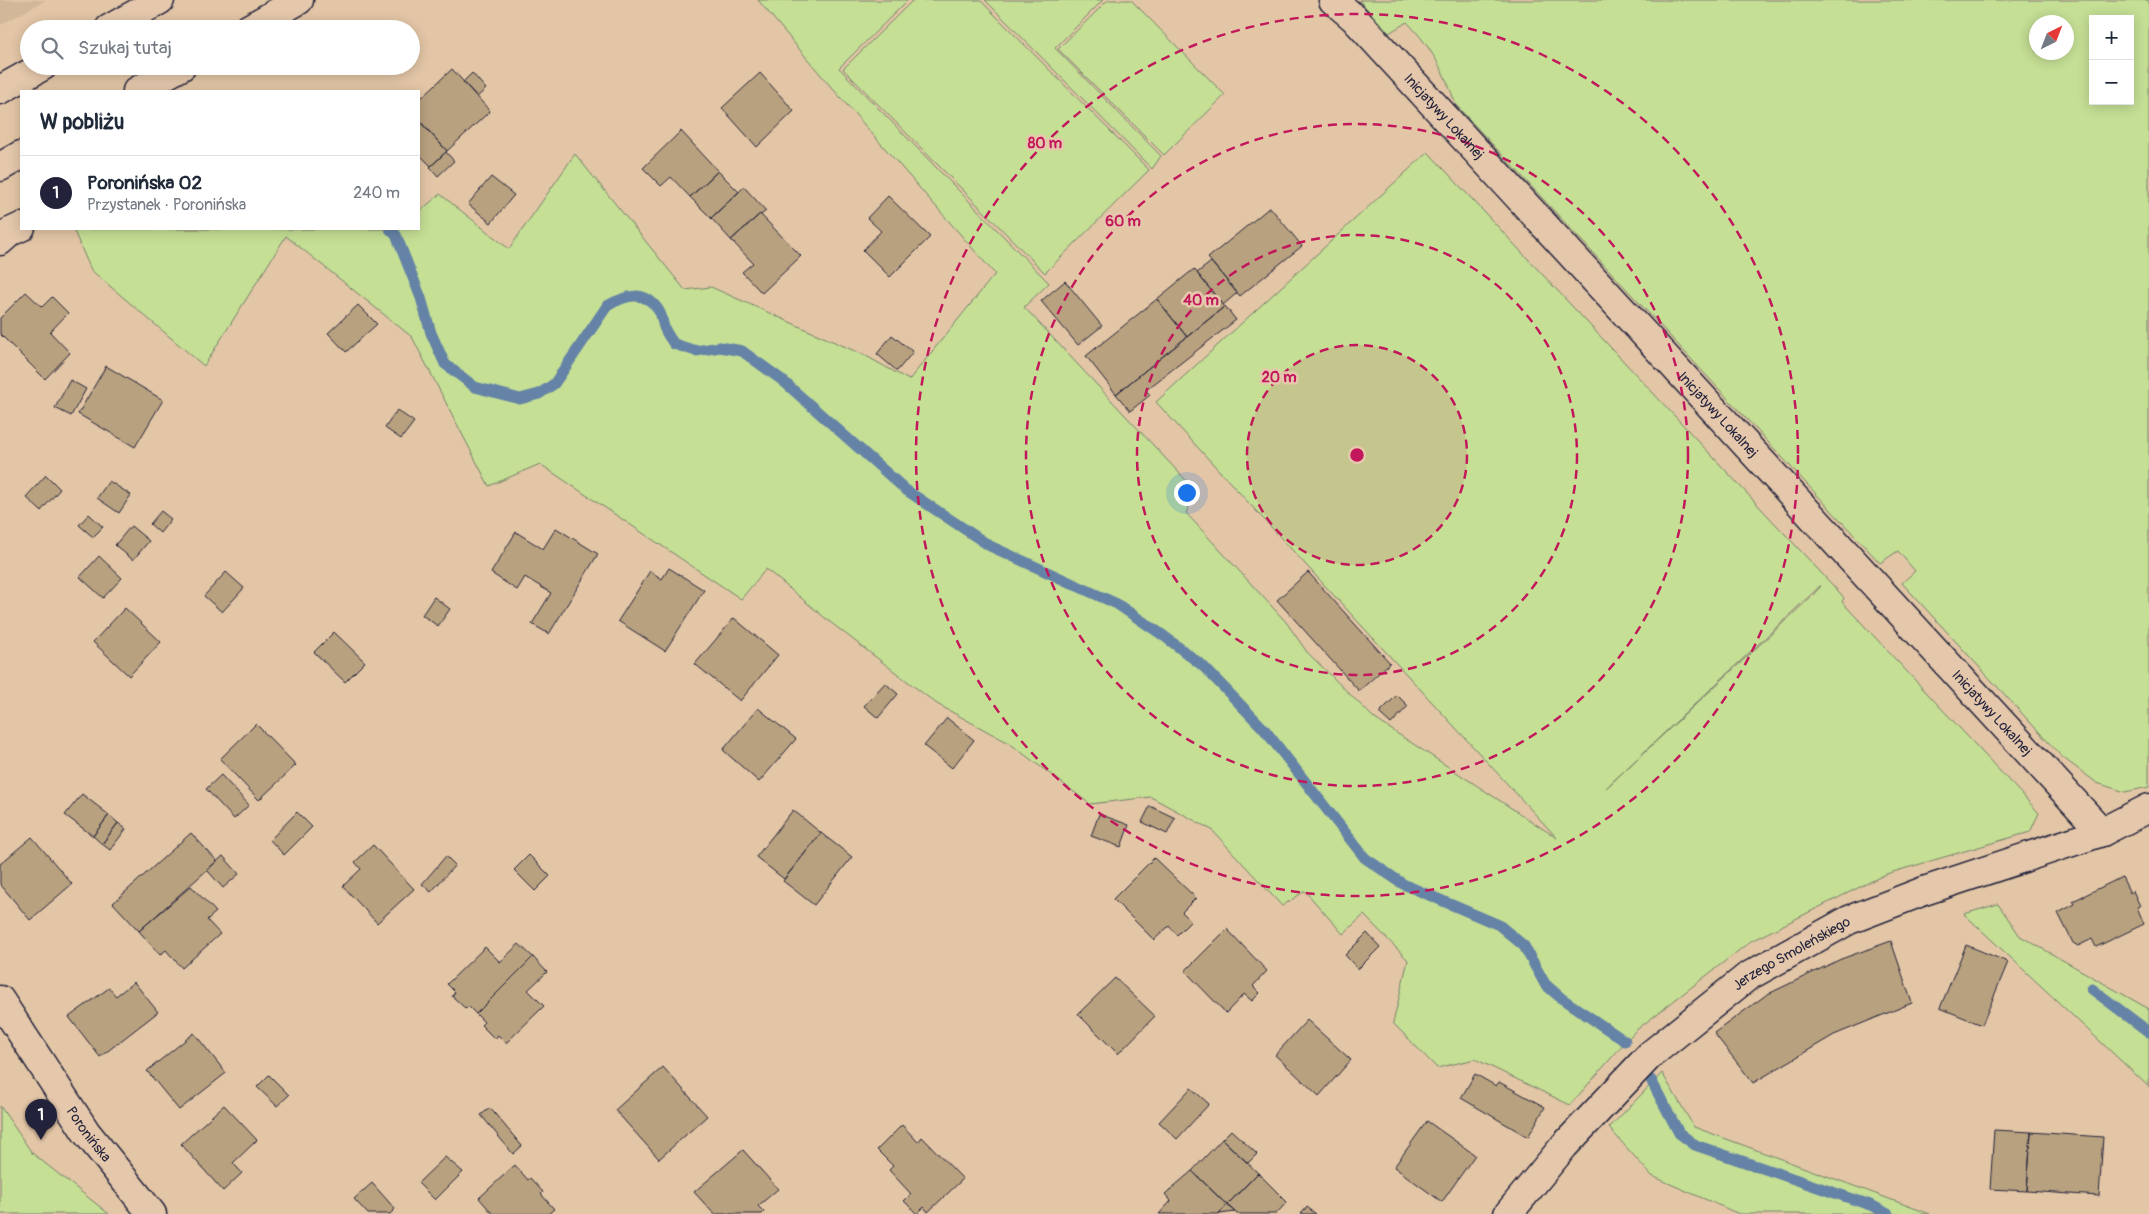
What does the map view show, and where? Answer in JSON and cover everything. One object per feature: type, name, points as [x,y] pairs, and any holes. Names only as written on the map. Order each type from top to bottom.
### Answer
[{"type":"main road","points":[[125,20],[160,0]]},
{"type":"main road","points":[[264,20],[299,0]]},
{"type":"main road","name":"Inicjatywy Lokalnej","points":[[1333,0],[1354,18],[2102,832]]},
{"type":"main road","points":[[0,90],[27,75]]},
{"type":"main road","points":[[139,90],[166,75]]},
{"type":"main road","points":[[0,167],[20,156]]},
{"type":"main road","points":[[0,241],[10,232],[20,227]]},
{"type":"main road","name":"Jerzego Smoleńskiego","points":[[1508,1214],[1564,1146],[1650,1055],[1747,977],[1849,920],[1924,891],[2102,832],[2149,808]]},
{"type":"main road","name":"Poronińska","points":[[0,1000],[76,1118],[152,1214]]},
{"type":"shaded area","points":[[0,0],[46,0],[0,25]]},
{"type":"green space","points":[[758,0],[908,0],[839,68],[1049,283],[1024,307],[1196,491],[1186,513],[1286,622],[1307,652],[1375,719],[1557,838],[1156,402],[1428,152],[1840,593],[1844,598],[1842,602],[2039,813],[2030,832],[1886,874],[1751,941],[1635,1031],[1570,1105],[1475,1059],[1437,1068],[1393,1023],[1408,960],[1364,915],[1343,934],[1305,891],[1282,906],[1212,830],[1151,797],[1090,804],[1009,743],[937,704],[830,622],[766,569],[741,599],[540,464],[489,486],[412,337],[286,236],[204,366],[91,270],[73,230],[420,230],[420,211],[440,194],[509,249],[575,154],[685,290],[711,287],[866,356],[909,380],[995,274],[826,81]],"holes":[[[1820,586],[1821,586],[1813,595],[1606,788]]]},
{"type":"green space","points":[[913,0],[980,0],[1149,170],[1045,273],[843,69]]},
{"type":"green space","points":[[985,0],[1103,0],[1055,48],[1161,156],[1152,169]]},
{"type":"green space","points":[[1108,0],[1131,0],[1225,95],[1164,155],[1058,49]]},
{"type":"green space","points":[[1359,0],[2149,0],[2149,787],[2125,792],[2097,783],[2062,757],[1902,583],[1915,571],[1898,551],[1880,563],[1456,105],[1447,81],[1436,60],[1424,41],[1407,22],[1389,33]]},
{"type":"green space","points":[[1998,904],[2020,936],[2149,1009],[2149,1087],[1964,914]]},
{"type":"green space","points":[[1662,1073],[1694,1127],[1930,1214],[1739,1214],[1652,1176],[1609,1128]]},
{"type":"green space","points":[[0,1106],[32,1153],[109,1214],[0,1214]]},
{"type":"building","points":[[452,69],[490,111],[447,151],[420,121],[420,99]]},
{"type":"building","points":[[472,73],[486,89],[477,97],[463,82]]},
{"type":"building","points":[[760,73],[794,111],[757,147],[722,108]]},
{"type":"building","points":[[420,122],[447,151],[431,166],[420,155]]},
{"type":"building","points":[[681,131],[718,171],[690,197],[671,177],[661,186],[643,168]]},
{"type":"building","points":[[446,152],[454,161],[438,176],[430,167]]},
{"type":"building","points":[[718,171],[739,192],[711,218],[690,197]]},
{"type":"building","points":[[491,177],[514,195],[491,223],[468,204]]},
{"type":"building","points":[[744,187],[766,211],[760,214],[731,240],[711,218]]},
{"type":"building","points":[[888,196],[930,237],[890,277],[863,250],[881,231],[867,218]]},
{"type":"building","points":[[1270,207],[1302,246],[1240,296],[1208,258]]},
{"type":"building","points":[[760,214],[801,256],[762,293],[742,272],[753,263],[731,240]]},
{"type":"building","points":[[1211,262],[1237,293],[1223,305],[1197,273]]},
{"type":"building","points":[[1194,269],[1224,307],[1187,337],[1157,299]]},
{"type":"building","points":[[1065,281],[1102,326],[1078,345],[1041,301]]},
{"type":"building","points":[[26,292],[42,307],[52,297],[68,313],[50,332],[70,353],[45,379],[0,334],[0,318]]},
{"type":"building","points":[[1157,299],[1187,337],[1116,394],[1086,356]]},
{"type":"building","points":[[358,305],[377,324],[346,352],[328,333]]},
{"type":"building","points":[[1225,306],[1236,320],[1146,390],[1150,395],[1130,411],[1116,394]]},
{"type":"building","points":[[892,335],[913,352],[897,371],[877,354]]},
{"type":"building","points":[[106,366],[163,400],[135,447],[78,414]]},
{"type":"building","points":[[70,380],[86,389],[71,416],[55,408]]},
{"type":"building","points":[[397,410],[414,422],[401,439],[385,428]]},
{"type":"building","points":[[46,475],[60,489],[41,511],[26,497]]},
{"type":"building","points":[[109,481],[131,495],[119,513],[97,498]]},
{"type":"building","points":[[161,511],[171,519],[160,533],[150,524]]},
{"type":"building","points":[[89,514],[103,527],[93,537],[79,525]]},
{"type":"building","points":[[131,526],[149,541],[133,560],[115,545]]},
{"type":"building","points":[[556,528],[598,554],[549,634],[532,624],[551,593],[525,577],[517,590],[491,573],[516,532],[543,549]]},
{"type":"building","points":[[99,556],[122,578],[103,598],[80,577]]},
{"type":"building","points":[[669,568],[704,590],[665,651],[618,621],[650,571],[662,579]]},
{"type":"building","points":[[226,572],[244,588],[222,612],[204,596]]},
{"type":"building","points":[[1308,572],[1390,663],[1359,691],[1277,600]]},
{"type":"building","points":[[434,597],[450,609],[438,626],[422,615]]},
{"type":"building","points":[[125,608],[161,642],[129,676],[93,642]]},
{"type":"building","points":[[734,618],[778,655],[740,701],[695,664]]},
{"type":"building","points":[[334,632],[365,662],[345,682],[314,652]]},
{"type":"building","points":[[885,683],[898,694],[878,718],[864,706]]},
{"type":"building","points":[[1397,695],[1408,706],[1391,724],[1379,713]]},
{"type":"building","points":[[758,708],[796,739],[759,782],[723,750]]},
{"type":"building","points":[[947,718],[974,740],[952,768],[924,746]]},
{"type":"building","points":[[256,724],[296,765],[259,800],[220,759]]},
{"type":"building","points":[[221,775],[249,805],[234,819],[206,789]]},
{"type":"building","points":[[82,794],[109,815],[93,836],[65,815]]},
{"type":"building","points":[[1150,806],[1175,818],[1167,834],[1142,822]]},
{"type":"building","points":[[793,810],[821,833],[784,879],[756,857]]},
{"type":"building","points":[[297,812],[312,827],[284,855],[270,840]]},
{"type":"building","points":[[1099,814],[1129,825],[1121,847],[1091,836]]},
{"type":"building","points":[[109,815],[118,823],[102,844],[93,836]]},
{"type":"building","points":[[118,823],[126,829],[110,850],[102,844]]},
{"type":"building","points":[[191,833],[217,861],[139,931],[113,903]]},
{"type":"building","points":[[821,833],[852,857],[814,905],[783,881]]},
{"type":"building","points":[[32,837],[72,884],[30,920],[0,884],[0,864]]},
{"type":"building","points":[[373,845],[414,889],[377,923],[343,886],[361,869],[355,862]]},
{"type":"building","points":[[529,855],[550,876],[535,891],[514,870]]},
{"type":"building","points":[[223,856],[239,874],[223,888],[207,870]]},
{"type":"building","points":[[446,856],[455,865],[431,892],[422,884]]},
{"type":"building","points":[[1154,858],[1196,898],[1182,912],[1191,921],[1177,935],[1169,926],[1154,940],[1113,899]]},
{"type":"building","points":[[2122,877],[2130,893],[2133,891],[2140,906],[2137,907],[2144,924],[2096,947],[2092,939],[2078,946],[2073,943],[2058,913],[2075,904],[2073,901]]},
{"type":"building","points":[[191,886],[216,912],[207,920],[220,934],[182,968],[166,950],[160,955],[139,931]]},
{"type":"building","points":[[1227,929],[1267,971],[1253,986],[1260,993],[1252,1001],[1244,994],[1226,1013],[1185,971]]},
{"type":"building","points":[[1367,933],[1380,947],[1358,969],[1345,955]]},
{"type":"building","points":[[1891,941],[1912,1003],[1834,1035],[1753,1083],[1714,1033],[1766,995],[1841,959]]},
{"type":"building","points":[[519,944],[533,957],[476,1014],[468,1006],[466,1009],[452,996],[455,992],[447,984],[485,947],[500,962]]},
{"type":"building","points":[[1966,945],[2008,962],[1982,1025],[1940,1008]]},
{"type":"building","points":[[533,957],[547,972],[528,990],[544,1006],[506,1043],[498,1035],[495,1039],[481,1025],[484,1022],[476,1014]]},
{"type":"building","points":[[1115,978],[1155,1016],[1118,1054],[1078,1014]]},
{"type":"building","points":[[134,982],[158,1012],[100,1057],[69,1017],[109,988],[116,996]]},
{"type":"building","points":[[1307,1020],[1351,1060],[1319,1096],[1275,1055]]},
{"type":"building","points":[[194,1033],[226,1073],[179,1110],[147,1071]]},
{"type":"building","points":[[663,1067],[707,1116],[659,1159],[615,1110]]},
{"type":"building","points":[[1475,1074],[1496,1086],[1499,1082],[1545,1107],[1528,1137],[1461,1098]]},
{"type":"building","points":[[269,1075],[289,1095],[277,1106],[257,1087]]},
{"type":"building","points":[[1191,1088],[1209,1104],[1177,1139],[1159,1122]]},
{"type":"building","points":[[224,1105],[257,1140],[233,1163],[242,1173],[223,1191],[181,1144]]},
{"type":"building","points":[[490,1108],[522,1146],[513,1154],[481,1115]]},
{"type":"building","points":[[1427,1121],[1475,1155],[1442,1202],[1394,1167]]},
{"type":"building","points":[[902,1125],[918,1142],[922,1137],[963,1179],[928,1212],[924,1207],[917,1214],[904,1201],[911,1194],[889,1170],[893,1166],[877,1150]]},
{"type":"building","points":[[1231,1130],[1257,1154],[1248,1163],[1222,1139]]},
{"type":"building","points":[[1994,1130],[2031,1132],[2027,1191],[1990,1189]]},
{"type":"building","points":[[2031,1132],[2103,1137],[2099,1196],[2027,1191]]},
{"type":"building","points":[[1222,1139],[1258,1173],[1227,1205],[1192,1171]]},
{"type":"building","points":[[743,1150],[778,1189],[758,1206],[764,1212],[762,1214],[714,1214],[694,1192]]},
{"type":"building","points":[[445,1157],[463,1172],[435,1200],[418,1183]]},
{"type":"building","points":[[515,1165],[528,1180],[530,1178],[543,1192],[541,1194],[554,1209],[548,1214],[493,1214],[479,1198]]},
{"type":"building","points":[[1192,1171],[1227,1205],[1219,1214],[1159,1214],[1171,1201],[1165,1194]]},
{"type":"building","points":[[1258,1173],[1287,1202],[1276,1214],[1237,1214],[1227,1205]]},
{"type":"building","points":[[372,1183],[395,1209],[390,1214],[368,1214],[354,1199]]},
{"type":"building","points":[[1227,1205],[1235,1212],[1220,1214],[1219,1213]]},
{"type":"building","points":[[1307,1207],[1316,1214],[1301,1214]]},
{"type":"waterway","points":[[391,230],[396,235],[421,298],[431,333],[445,364],[475,387],[520,399],[539,394],[554,384],[607,306],[621,299],[635,296],[648,299],[654,304],[660,313],[668,336],[674,344],[696,351],[720,347],[742,351],[782,380],[906,490],[990,546],[1117,604],[1164,636],[1203,666],[1264,729],[1365,858],[1403,884],[1499,925],[1524,946],[1545,984],[1561,998],[1625,1041]]},
{"type":"waterway","points":[[2092,989],[2149,1032]]},
{"type":"waterway","points":[[1651,1080],[1679,1133],[1695,1145],[1873,1206],[1888,1214]]},
{"type":"place","name":"Poronińska 02","points":[[41,1140]]}]
